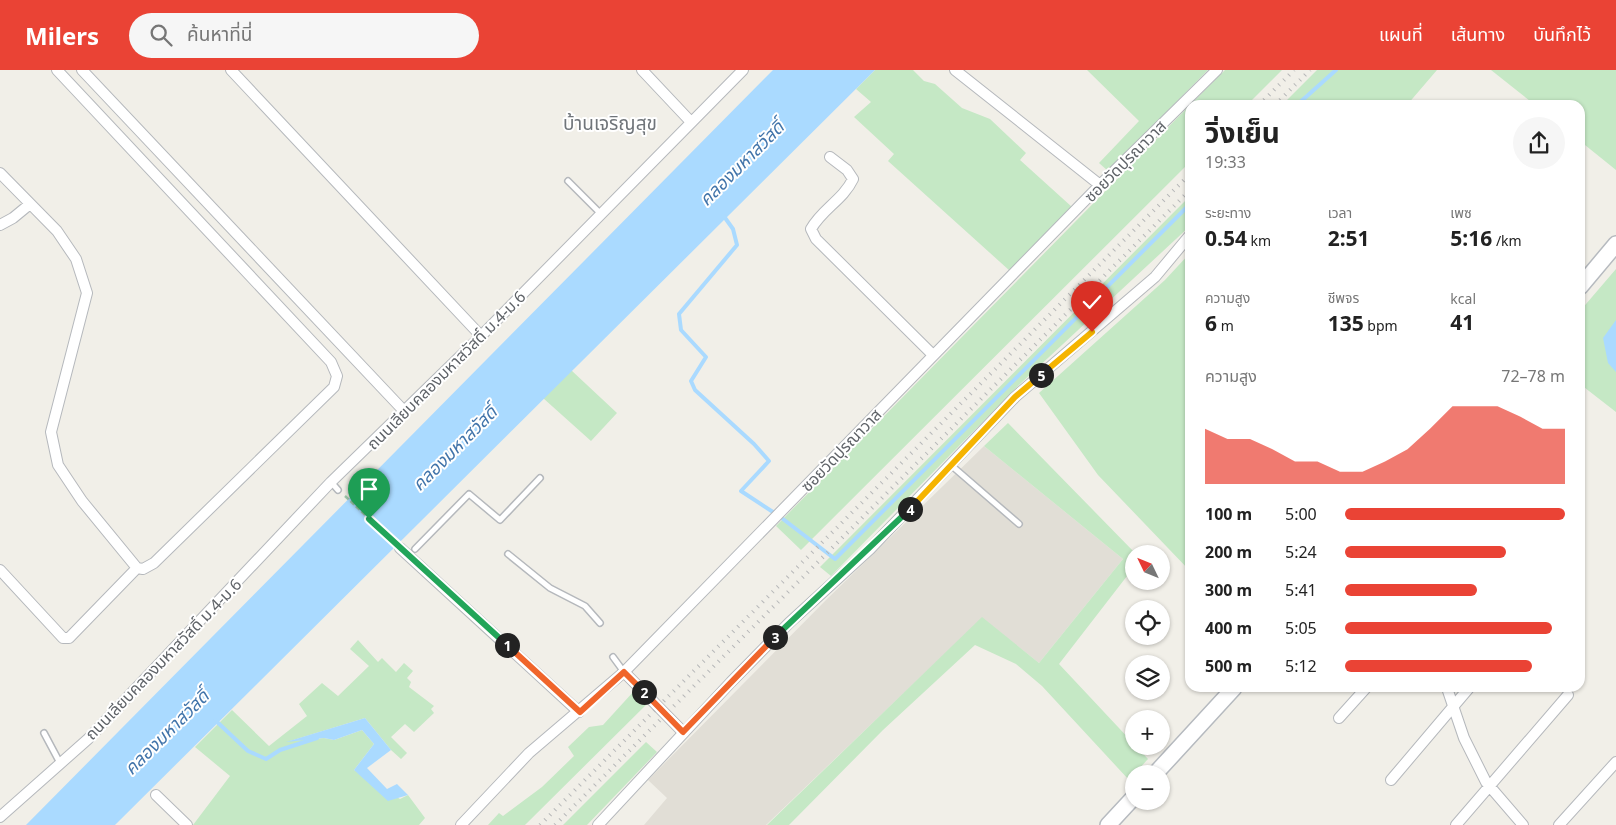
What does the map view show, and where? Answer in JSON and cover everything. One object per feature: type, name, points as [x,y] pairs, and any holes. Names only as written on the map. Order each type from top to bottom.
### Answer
[{"type":"street","points":[[0,173],[57,231],[76,259],[87,293],[51,432],[58,465],[82,501],[137,568],[143,569],[154,563],[334,387],[337,376],[330,362],[58,70]]},
{"type":"street","points":[[82,70],[404,411]]},
{"type":"street","points":[[231,70],[481,336]]},
{"type":"street","points":[[642,70],[691,122]]},
{"type":"street","name":"ถนนเลียบคลองมหาสวัสดิ์ ม.4-ม.6","points":[[0,817],[88,739],[334,486],[404,411],[601,215],[742,70]]},
{"type":"street","points":[[955,70],[1100,185]]},
{"type":"street","name":"ซอยวัดปุรณาวาส","points":[[1186,100],[1217,70]]},
{"type":"street","name":"ซอยวัดปุรณาวาส","points":[[461,825],[529,753],[580,712],[624,672],[1100,185],[1185,101]]},
{"type":"street","points":[[830,157],[847,170],[853,180],[847,192],[817,218],[811,229],[816,239],[933,355]]},
{"type":"street","points":[[0,225],[13,218],[30,204]]},
{"type":"street","points":[[598,825],[683,732],[789,623],[870,549],[952,466],[1015,397],[1155,277],[1185,241]]},
{"type":"street","points":[[1585,281],[1616,244]]},
{"type":"street","points":[[400,548],[580,712]]},
{"type":"street","points":[[0,570],[63,638],[67,639],[137,568]]},
{"type":"street","points":[[624,672],[683,732]]},
{"type":"street","points":[[1163,765],[1230,692]]},
{"type":"street","points":[[1339,718],[1362,692]]},
{"type":"street","points":[[1449,692],[1464,738],[1489,786],[1523,825]]},
{"type":"street","points":[[1391,780],[1466,692]]},
{"type":"street","points":[[1456,825],[1568,695]]},
{"type":"street","points":[[1559,825],[1616,762]]},
{"type":"street","points":[[156,795],[187,825]]},
{"type":"street","points":[[1108,825],[1125,807]]},
{"type":"lane","points":[[568,181],[601,215]]},
{"type":"lane","points":[[952,466],[1019,524]]},
{"type":"lane","points":[[415,549],[469,494],[500,520],[540,478]]},
{"type":"lane","points":[[508,554],[550,588],[584,606],[600,623]]},
{"type":"lane","points":[[613,657],[624,672]]},
{"type":"lane","points":[[44,733],[60,763]]},
{"type":"path","points":[[334,486],[400,548]]},
{"type":"shaded area","points":[[984,446],[1123,559],[1039,663],[982,618],[766,825],[644,825],[667,798],[648,780],[827,599]]},
{"type":"green space","points":[[875,70],[913,70],[924,81],[935,84],[962,108],[990,119],[1026,153],[1020,160],[1072,207],[1010,271],[888,161],[894,154],[854,117],[871,102],[856,89]]},
{"type":"green space","points":[[1087,70],[1208,70],[1108,171],[1099,163],[1139,121]]},
{"type":"green space","points":[[1225,70],[1282,70],[1252,100],[1195,100]]},
{"type":"green space","points":[[1317,70],[1437,70],[1411,100],[1287,100]]},
{"type":"green space","points":[[1491,70],[1616,70],[1616,170],[1585,145],[1585,100],[1529,100]]},
{"type":"green space","points":[[1185,110],[1185,167],[801,550],[776,526]]},
{"type":"green space","points":[[1185,201],[1185,231],[1020,384],[831,576],[820,567]]},
{"type":"green space","points":[[1185,258],[1185,566],[1170,550],[1170,545],[1165,545],[1098,475],[1039,393],[1165,280]]},
{"type":"green space","points":[[1616,269],[1616,412],[1585,388],[1585,305]]},
{"type":"green space","points":[[571,370],[617,413],[591,441],[543,398]]},
{"type":"green space","points":[[1008,423],[1127,545],[1125,545],[1125,579],[1059,664],[1125,734],[1125,755],[1144,755],[1148,759],[1143,765],[1125,765],[1125,776],[1042,686],[1016,664],[975,645],[883,730],[789,825],[767,825],[982,617],[1039,663],[1123,559],[984,446]]},
{"type":"green space","points":[[358,640],[378,662],[382,658],[396,672],[404,663],[413,671],[407,678],[411,682],[409,687],[434,706],[431,709],[434,713],[414,732],[405,724],[391,737],[407,753],[401,759],[391,750],[365,718],[290,741],[324,738],[334,740],[362,730],[374,744],[354,770],[400,799],[408,795],[425,818],[419,825],[193,825],[230,776],[195,747],[232,710],[269,746],[307,716],[299,704],[322,683],[338,696],[369,666],[350,649]]},
{"type":"green space","points":[[634,691],[643,691],[651,700],[525,825],[488,825],[499,813],[503,816],[542,787],[574,756],[568,747],[589,727],[603,725]]},
{"type":"green space","points":[[646,742],[657,752],[587,825],[563,825]]},
{"type":"water","name":"คลองมหาสวัสดิ์","points":[[773,70],[875,70],[115,825],[26,825]]},
{"type":"water","points":[[1616,320],[1616,372],[1608,363],[1603,338]]},
{"type":"water","points":[[365,718],[391,750],[367,768],[387,789],[397,784],[408,795],[388,801],[354,770],[374,744],[362,730],[334,740],[324,738],[286,742]]},
{"type":"waterway","points":[[1303,100],[1336,70]]},
{"type":"waterway","points":[[783,519],[835,559],[1185,209]]},
{"type":"waterway","points":[[723,215],[733,229],[737,245],[679,314],[681,330],[706,357],[691,381],[695,390],[754,444],[769,461],[741,491],[773,512]]},
{"type":"waterway","points":[[215,720],[248,751],[266,759],[280,750],[317,738]]},
{"type":"railway","points":[[1264,100],[1294,70]]},
{"type":"railway","points":[[1280,100],[1310,70]]},
{"type":"railway","points":[[540,825],[1185,179]]},
{"type":"railway","points":[[555,825],[1185,195]]},
{"type":"district","name":"บ้านเจริญสุข","points":[[610,123]]},
{"type":"route","points":[[369,519],[580,712],[624,672],[683,732],[789,623],[870,549],[928,491],[1015,397],[1092,332]]}]
